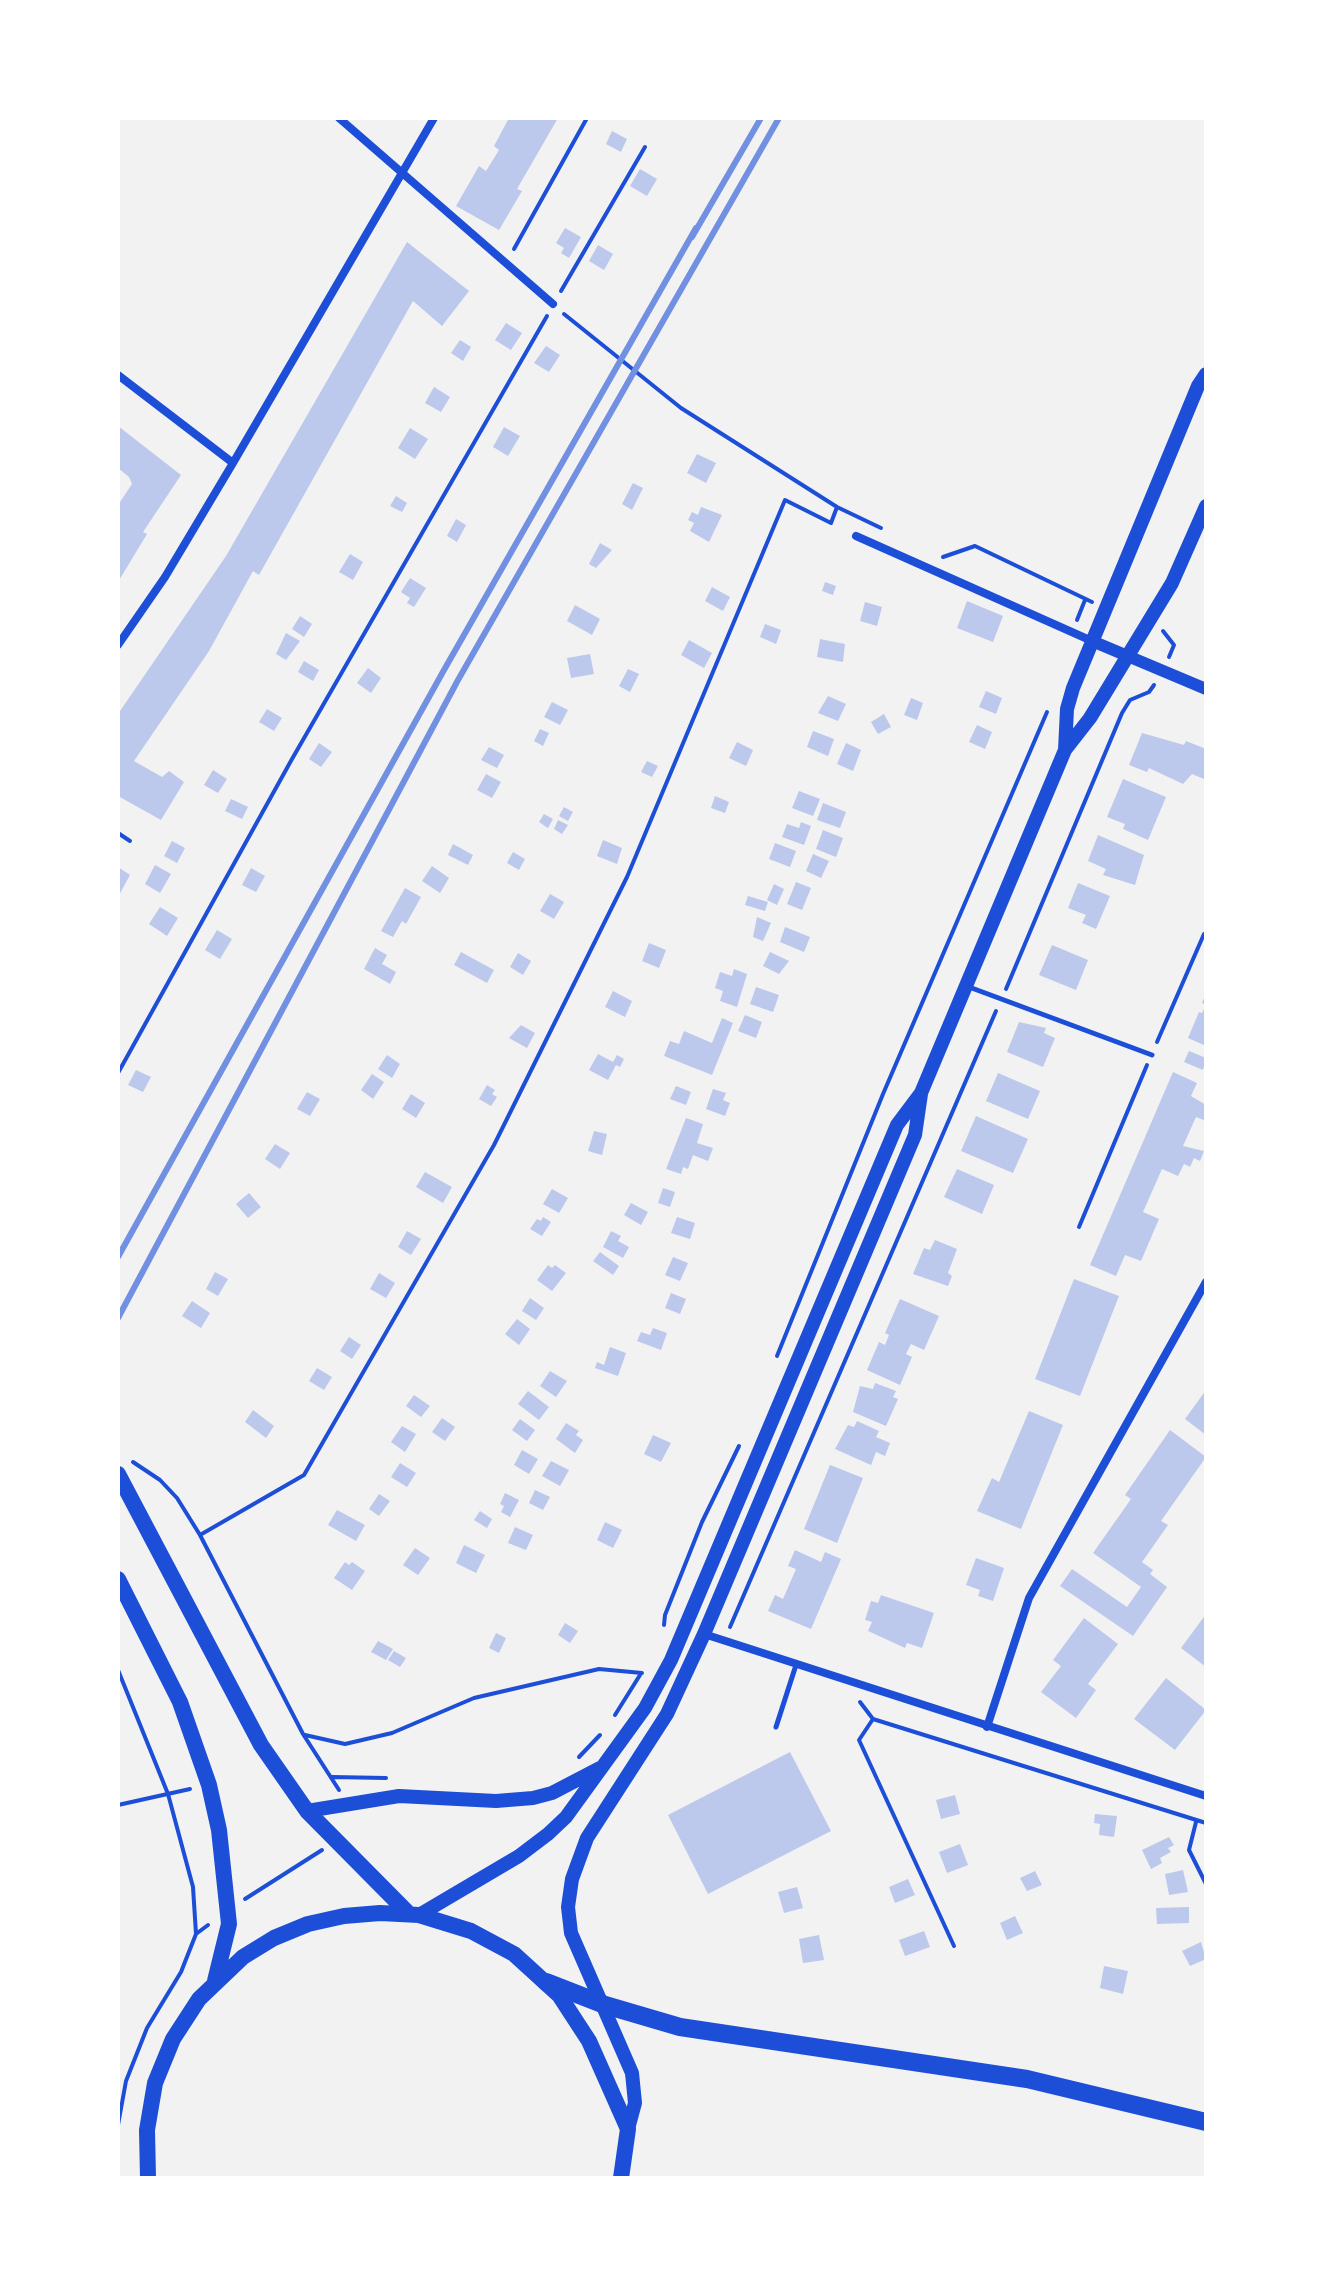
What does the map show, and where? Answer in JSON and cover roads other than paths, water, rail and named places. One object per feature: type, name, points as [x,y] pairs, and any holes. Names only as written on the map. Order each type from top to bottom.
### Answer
[{"type":"highway","points":[[546,1982],[605,2005],[680,2027],[1027,2079],[1206,2122]]},
{"type":"main road","points":[[1065,750],[1067,709],[1092,641],[1198,386],[1206,374]]},
{"type":"main road","points":[[621,2178],[635,2103],[632,2073],[605,2005],[571,1933],[568,1907],[572,1879],[587,1838],[667,1714],[704,1634],[915,1135],[921,1093],[1065,750],[1090,718],[1172,583],[1206,506]]},
{"type":"main road","points":[[414,1914],[519,1856],[548,1834],[566,1817],[628,1735],[671,1660],[897,1125],[921,1093]]},
{"type":"main road","points":[[118,1474],[261,1745],[307,1811],[414,1914]]},
{"type":"main road","points":[[118,1579],[180,1702],[209,1785],[219,1830],[229,1910],[227,1944],[215,1981]]},
{"type":"main road","points":[[307,1811],[399,1796],[496,1801],[533,1798],[552,1793],[603,1766]]},
{"type":"main road","points":[[148,2178],[147,2130],[159,2071],[185,2018],[215,1981],[243,1957],[274,1938],[308,1924],[344,1916],[414,1914],[471,1931],[496,1943],[546,1982],[585,2033],[628,2129]]},
{"type":"street","points":[[339,118],[553,304]]},
{"type":"street","points":[[118,645],[165,577],[434,118]]},
{"type":"street","points":[[118,375],[233,463]]},
{"type":"street","points":[[856,536],[1206,689]]},
{"type":"street","points":[[987,1727],[1029,1598],[1206,1282]]},
{"type":"street","points":[[704,1634],[1206,1796]]},
{"type":"lane","points":[[965,985],[1152,1055]]},
{"type":"lane","points":[[776,1727],[796,1664]]},
{"type":"railway","points":[[692,237],[761,118]]},
{"type":"railway","points":[[118,1318],[458,680],[779,118]]},
{"type":"railway","points":[[118,1257],[444,670],[696,228]]}]
